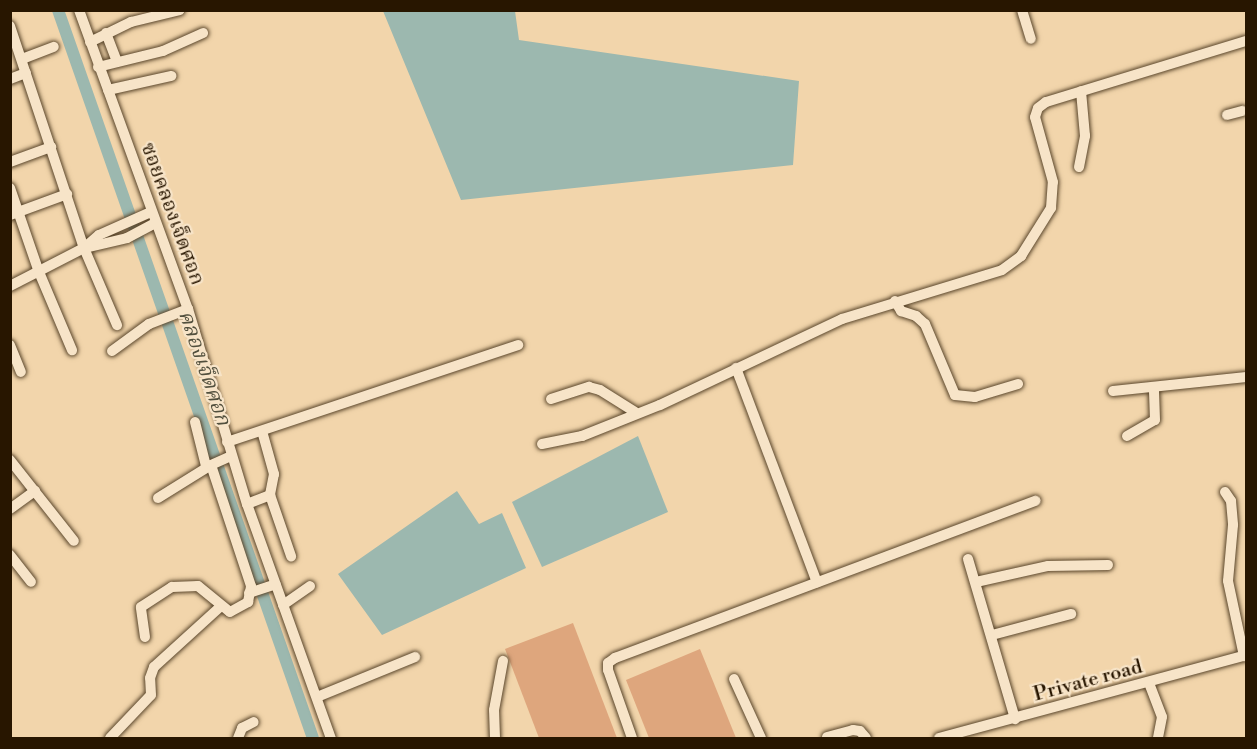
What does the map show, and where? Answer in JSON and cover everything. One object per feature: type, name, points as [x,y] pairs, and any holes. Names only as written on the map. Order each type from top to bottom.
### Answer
[{"type":"street","points":[[90,42],[131,22],[180,10]]},
{"type":"street","points":[[1022,10],[1031,39]]},
{"type":"street","name":"ซอยคลองเจ็ดศอก","points":[[79,11],[227,442],[217,462],[247,504],[331,738]]},
{"type":"street","points":[[10,26],[84,248],[117,325]]},
{"type":"street","points":[[106,33],[117,61]]},
{"type":"street","points":[[98,67],[163,51],[203,33]]},
{"type":"street","points":[[543,444],[582,436],[635,412],[660,405],[842,319],[1002,270],[1021,256],[1046,218],[1053,198],[1053,183],[1035,117],[1038,108],[1046,102],[1246,41]]},
{"type":"street","points":[[22,59],[54,47]]},
{"type":"street","points":[[10,79],[26,73]]},
{"type":"street","points":[[108,90],[171,76]]},
{"type":"street","points":[[1079,167],[1085,136],[1081,91]]},
{"type":"street","points":[[1227,115],[1242,111]]},
{"type":"street","points":[[10,162],[51,147]]},
{"type":"street","points":[[10,189],[14,213],[72,350]]},
{"type":"street","points":[[14,213],[67,194]]},
{"type":"street","points":[[10,286],[84,248],[99,235],[140,218],[151,221]]},
{"type":"street","points":[[84,248],[127,238],[151,221]]},
{"type":"street","points":[[895,301],[901,311],[916,315],[925,324],[955,395],[975,397],[1018,384]]},
{"type":"street","points":[[112,351],[149,324],[182,310]]},
{"type":"street","points":[[10,345],[21,372]]},
{"type":"street","points":[[227,442],[518,345]]},
{"type":"street","points":[[736,368],[817,582]]},
{"type":"street","points":[[1113,391],[1246,377]]},
{"type":"street","points":[[551,399],[589,387],[600,390],[635,412]]},
{"type":"street","points":[[1127,436],[1155,420],[1154,388]]},
{"type":"street","points":[[145,637],[141,607],[172,587],[198,586],[220,607],[236,612],[248,602],[253,592],[217,462],[195,422]]},
{"type":"street","points":[[262,431],[274,474],[270,495],[291,556]]},
{"type":"street","points":[[10,460],[74,541]]},
{"type":"street","points":[[158,498],[217,462]]},
{"type":"street","points":[[10,509],[34,491]]},
{"type":"street","points":[[1225,492],[1232,501],[1233,525],[1228,581],[1245,656]]},
{"type":"street","points":[[247,504],[270,495]]},
{"type":"street","points":[[632,738],[612,686],[608,663],[1036,501]]},
{"type":"street","points":[[10,555],[31,582]]},
{"type":"street","points":[[968,559],[1015,718]]},
{"type":"street","points":[[976,582],[1048,566],[1108,565]]},
{"type":"street","points":[[253,592],[275,585]]},
{"type":"street","points":[[283,605],[310,586]]},
{"type":"street","points":[[110,738],[151,696],[150,678],[154,667],[220,607]]},
{"type":"street","points":[[992,635],[1071,614]]},
{"type":"street","name":"Private road","points":[[939,738],[1245,656]]},
{"type":"street","points":[[316,697],[415,657]]},
{"type":"street","points":[[495,738],[494,710],[502,660]]},
{"type":"street","points":[[734,679],[761,738]]},
{"type":"street","points":[[1149,683],[1162,717],[1158,738]]},
{"type":"street","points":[[237,738],[242,728],[254,722]]},
{"type":"street","points":[[827,737],[853,730],[860,731],[866,738]]},
{"type":"water","points":[[383,11],[515,11],[519,40],[799,81],[793,165],[461,200]]},
{"type":"water","points":[[638,436],[668,512],[542,567],[512,502]]},
{"type":"water","points":[[457,491],[479,524],[502,513],[526,568],[382,635],[338,574]]},
{"type":"building","points":[[573,623],[617,738],[539,738],[505,649]]},
{"type":"building","points":[[700,649],[736,738],[649,738],[626,680]]},
{"type":"waterway","name":"คลองเจ็ดศอก","points":[[58,10],[313,738]]}]
